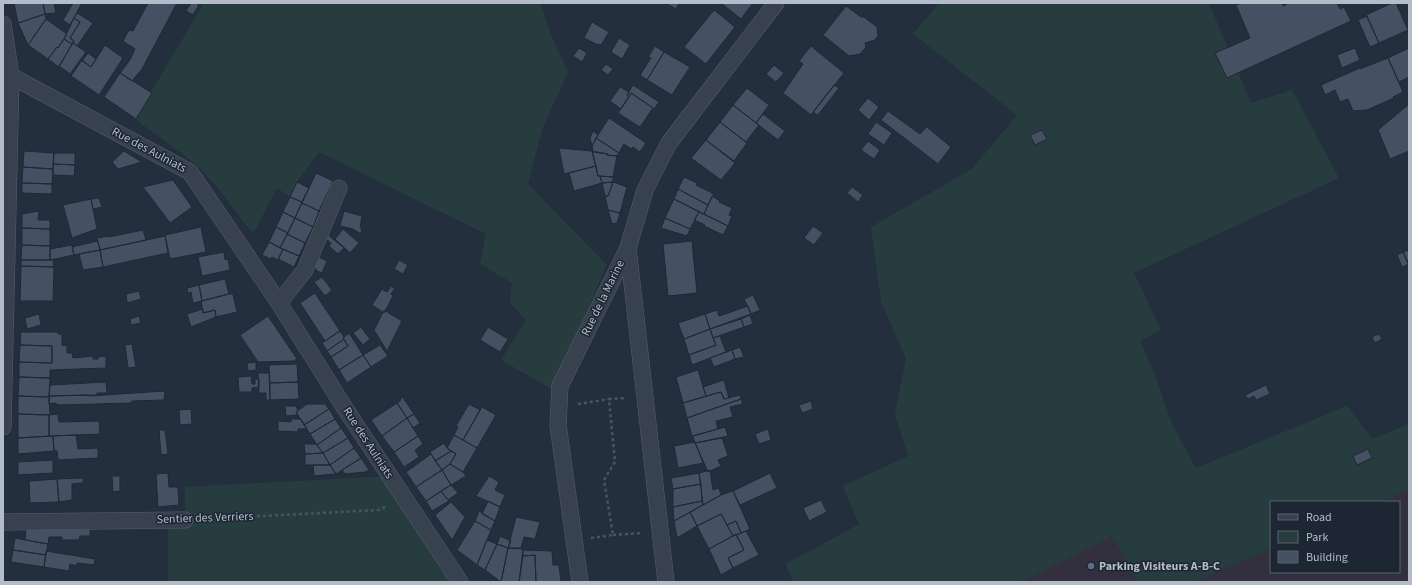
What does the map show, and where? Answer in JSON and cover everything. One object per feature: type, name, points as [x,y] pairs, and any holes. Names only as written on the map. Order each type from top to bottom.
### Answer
[{"type":"street","points":[[628,248],[645,190],[669,143],[776,3]]},
{"type":"street","points":[[3,24],[11,76],[3,428]]},
{"type":"street","name":"Rue des Aulniats","points":[[11,76],[190,172],[279,303],[404,498],[460,582]]},
{"type":"street","points":[[279,303],[304,270],[339,188]]},
{"type":"street","name":"Rue de la Marine","points":[[628,248],[666,582]]},
{"type":"street","name":"Rue de la Marine","points":[[580,582],[558,425],[560,386],[628,248]]},
{"type":"street","name":"Sentier des Verriers","points":[[3,522],[185,520]]},
{"type":"path","points":[[559,406],[609,399],[646,397]]},
{"type":"path","points":[[609,399],[615,462],[604,480],[613,535]]},
{"type":"path","name":"Sentier des Verriers","points":[[185,520],[379,510],[404,498]]},
{"type":"path","points":[[576,552],[584,539],[613,535],[661,532]]},
{"type":"shaded area","points":[[1409,490],[1409,582],[1195,582],[1270,549],[1270,573],[1400,573],[1400,501],[1382,501]]},
{"type":"shaded area","name":"Parking Visiteurs A-B-C","points":[[1113,536],[1137,582],[959,582]]},
{"type":"green space","points":[[204,3],[540,3],[551,35],[568,72],[542,130],[528,184],[607,265],[553,390],[501,360],[526,320],[510,303],[512,283],[480,264],[486,234],[319,152],[297,182],[290,197],[277,188],[253,234],[218,188],[198,166],[135,119]]},
{"type":"green space","points":[[939,3],[1209,3],[1251,103],[1292,90],[1339,178],[1134,273],[1161,330],[1140,341],[1155,375],[1172,424],[1196,468],[1347,406],[1372,439],[1409,424],[1409,490],[1382,501],[1270,501],[1270,549],[1195,582],[1137,582],[1112,536],[1020,582],[793,582],[786,564],[859,524],[843,486],[908,456],[895,414],[906,358],[881,302],[871,227],[972,169],[1017,115],[913,34]]},
{"type":"green space","points":[[390,476],[469,582],[168,582],[168,520],[185,520],[185,487]]},
{"type":"building","points":[[14,3],[43,3],[45,14],[18,23]]},
{"type":"building","points":[[43,3],[54,3],[56,13],[45,14]]},
{"type":"building","points":[[73,3],[82,3],[70,25],[63,20]]},
{"type":"building","points":[[148,3],[177,3],[142,69],[132,81],[120,73],[130,60],[135,49],[123,41],[129,30],[133,31]]},
{"type":"building","points":[[191,3],[196,3],[199,5],[193,15],[186,11]]},
{"type":"building","points":[[666,3],[679,3],[676,9]]},
{"type":"building","points":[[721,3],[753,3],[741,19]]},
{"type":"building","points":[[1241,3],[1282,3],[1283,6],[1289,3],[1337,3],[1340,9],[1344,7],[1351,21],[1227,78],[1215,53],[1250,38],[1236,5]]},
{"type":"building","points":[[1392,3],[1396,3],[1408,30],[1379,43],[1366,15]]},
{"type":"building","points":[[846,6],[877,27],[878,36],[875,40],[865,43],[866,47],[860,54],[849,56],[823,35]]},
{"type":"building","points":[[714,10],[735,27],[706,64],[684,47]]},
{"type":"building","points":[[77,13],[93,23],[77,46],[70,38],[80,22],[74,18]]},
{"type":"building","points":[[45,14],[46,19],[28,45],[18,23]]},
{"type":"building","points":[[1367,16],[1379,43],[1370,47],[1358,20]]},
{"type":"building","points":[[74,18],[80,22],[70,38],[74,41],[72,44],[64,39]]},
{"type":"building","points":[[46,19],[67,34],[58,48],[57,47],[48,59],[28,45]]},
{"type":"building","points":[[592,22],[609,32],[601,45],[584,38]]},
{"type":"building","points":[[619,38],[630,45],[622,59],[611,52]]},
{"type":"building","points":[[64,39],[72,44],[59,67],[48,59]]},
{"type":"building","points":[[73,43],[86,52],[70,74],[59,66]]},
{"type":"building","points":[[105,45],[123,58],[99,95],[71,76],[82,60],[91,67]]},
{"type":"building","points":[[655,46],[664,52],[647,80],[640,75],[651,58],[648,57]]},
{"type":"building","points":[[811,46],[844,73],[811,115],[783,93],[803,64],[799,61]]},
{"type":"building","points":[[579,48],[587,53],[582,62],[573,56]]},
{"type":"building","points":[[1355,48],[1360,60],[1342,68],[1337,55]]},
{"type":"building","points":[[1409,48],[1409,77],[1399,82],[1388,58]]},
{"type":"building","points":[[664,52],[690,67],[672,95],[647,80]]},
{"type":"building","points":[[88,53],[96,59],[91,67],[82,61]]},
{"type":"building","points":[[1388,58],[1403,92],[1393,97],[1394,98],[1367,110],[1353,111],[1348,99],[1340,102],[1335,90],[1325,95],[1321,85]]},
{"type":"building","points":[[606,64],[613,69],[608,75],[601,70]]},
{"type":"building","points":[[774,65],[784,73],[776,82],[766,74]]},
{"type":"building","points":[[120,73],[152,93],[136,119],[104,97]]},
{"type":"building","points":[[633,85],[659,102],[653,110],[653,108],[631,93],[629,97],[627,95]]},
{"type":"building","points":[[834,85],[839,88],[818,115],[813,112]]},
{"type":"building","points":[[620,87],[629,92],[627,95],[629,97],[621,109],[610,101]]},
{"type":"building","points":[[747,88],[769,105],[756,123],[733,105]]},
{"type":"building","points":[[631,93],[653,108],[640,127],[618,113]]},
{"type":"building","points":[[868,98],[879,107],[869,120],[858,110]]},
{"type":"building","points":[[1409,104],[1409,151],[1390,159],[1378,130]]},
{"type":"building","points":[[733,105],[759,125],[746,142],[720,122]]},
{"type":"building","points":[[888,111],[920,134],[927,127],[951,147],[938,164],[881,120]]},
{"type":"building","points":[[763,114],[785,131],[778,140],[756,123]]},
{"type":"building","points":[[609,118],[646,143],[640,152],[633,147],[631,149],[624,144],[619,153],[596,138]]},
{"type":"building","points":[[720,122],[747,143],[734,161],[706,140]]},
{"type":"building","points":[[876,122],[892,133],[884,145],[868,134]]},
{"type":"building","points":[[1042,130],[1047,139],[1035,145],[1030,135]]},
{"type":"building","points":[[593,131],[598,135],[592,146],[590,138]]},
{"type":"building","points":[[596,138],[619,153],[617,156],[593,152],[592,146]]},
{"type":"building","points":[[706,140],[735,163],[721,180],[691,158]]},
{"type":"building","points":[[868,141],[880,150],[874,159],[861,150]]},
{"type":"building","points":[[559,148],[592,151],[596,166],[564,174]]},
{"type":"building","points":[[24,151],[54,153],[53,169],[23,167]]},
{"type":"building","points":[[124,151],[142,162],[118,169],[112,162]]},
{"type":"building","points":[[592,151],[617,156],[613,177],[598,176]]},
{"type":"building","points":[[54,153],[75,153],[75,165],[53,164]]},
{"type":"building","points":[[53,164],[75,165],[74,176],[53,175]]},
{"type":"building","points":[[596,166],[598,176],[600,176],[602,183],[574,191],[569,173]]},
{"type":"building","points":[[23,167],[53,169],[52,184],[22,183]]},
{"type":"building","points":[[316,173],[333,181],[319,211],[302,203]]},
{"type":"building","points":[[600,176],[613,177],[613,182],[602,183]]},
{"type":"building","points":[[684,177],[714,194],[708,205],[678,189]]},
{"type":"building","points":[[173,180],[192,207],[170,223],[143,187]]},
{"type":"building","points":[[297,182],[309,188],[302,202],[290,197]]},
{"type":"building","points":[[613,182],[608,196],[605,196],[602,183]]},
{"type":"building","points":[[613,182],[627,187],[620,213],[608,210],[605,196],[608,196]]},
{"type":"building","points":[[22,183],[52,184],[52,194],[22,193]]},
{"type":"building","points":[[852,187],[863,195],[858,202],[847,193]]},
{"type":"building","points":[[678,189],[708,205],[704,214],[674,199]]},
{"type":"building","points":[[712,196],[720,201],[719,202],[732,208],[729,215],[732,216],[728,226],[704,214]]},
{"type":"building","points":[[290,197],[302,202],[295,218],[283,212]]},
{"type":"building","points":[[99,198],[102,207],[93,209],[91,199]]},
{"type":"building","points":[[91,199],[97,229],[72,238],[63,205]]},
{"type":"building","points":[[674,199],[699,212],[690,229],[665,218]]},
{"type":"building","points":[[302,203],[319,211],[313,227],[295,218]]},
{"type":"building","points":[[608,210],[620,213],[617,223],[612,224]]},
{"type":"building","points":[[39,211],[38,220],[50,220],[50,229],[22,228],[22,214]]},
{"type":"building","points":[[344,211],[362,216],[360,228],[362,228],[361,234],[353,229],[340,226]]},
{"type":"building","points":[[283,212],[295,218],[288,233],[276,227]]},
{"type":"building","points":[[699,212],[728,226],[723,235],[694,220]]},
{"type":"building","points":[[295,218],[313,227],[305,243],[287,234]]},
{"type":"building","points":[[665,218],[690,229],[687,236],[661,228]]},
{"type":"building","points":[[813,226],[823,233],[814,245],[804,238]]},
{"type":"building","points":[[201,227],[206,252],[170,259],[165,235]]},
{"type":"building","points":[[276,227],[288,233],[280,248],[269,242]]},
{"type":"building","points":[[22,228],[50,229],[50,246],[22,245]]},
{"type":"building","points":[[343,229],[359,243],[350,253],[335,239]]},
{"type":"building","points":[[143,230],[146,240],[100,250],[97,238]]},
{"type":"building","points":[[287,234],[305,243],[299,256],[280,248]]},
{"type":"building","points":[[327,234],[344,248],[338,254],[329,246],[331,243],[324,237]]},
{"type":"building","points":[[165,236],[168,253],[103,267],[100,250]]},
{"type":"building","points":[[98,241],[100,250],[74,255],[72,247]]},
{"type":"building","points":[[692,241],[697,293],[668,296],[663,244]]},
{"type":"building","points":[[269,242],[283,249],[278,260],[262,255]]},
{"type":"building","points":[[22,245],[50,246],[50,260],[21,260]]},
{"type":"building","points":[[72,245],[74,255],[50,260],[50,249]]},
{"type":"building","points":[[283,249],[299,256],[294,267],[278,259]]},
{"type":"building","points":[[100,250],[103,267],[83,270],[79,254]]},
{"type":"building","points":[[1409,250],[1409,263],[1408,264],[1403,252]]},
{"type":"building","points":[[224,252],[225,260],[228,259],[230,270],[202,276],[198,257]]},
{"type":"building","points":[[1403,252],[1409,264],[1402,267],[1397,255]]},
{"type":"building","points":[[318,257],[327,261],[322,273],[317,271],[314,266]]},
{"type":"building","points":[[21,260],[53,260],[54,267],[21,266]]},
{"type":"building","points":[[399,260],[408,265],[403,274],[394,269]]},
{"type":"building","points":[[21,266],[54,267],[53,301],[20,301]]},
{"type":"building","points":[[322,277],[332,290],[325,296],[314,282]]},
{"type":"building","points":[[225,279],[229,294],[202,301],[199,285]]},
{"type":"building","points":[[199,285],[202,301],[193,303],[191,292],[188,293],[187,288]]},
{"type":"building","points":[[391,286],[395,288],[391,294],[393,296],[384,313],[372,305],[382,289],[387,292]]},
{"type":"building","points":[[139,291],[141,299],[127,303],[126,294]]},
{"type":"building","points":[[315,293],[340,331],[325,341],[300,303]]},
{"type":"building","points":[[233,294],[237,312],[216,317],[215,310],[203,313],[201,301]]},
{"type":"building","points":[[753,295],[760,310],[751,314],[744,299]]},
{"type":"building","points":[[748,306],[751,314],[710,329],[705,314],[717,310],[719,316]]},
{"type":"building","points":[[203,309],[203,313],[215,310],[216,317],[191,327],[187,314]]},
{"type":"building","points":[[384,310],[402,321],[387,351],[374,330]]},
{"type":"building","points":[[39,314],[41,325],[27,329],[25,318]]},
{"type":"building","points":[[705,314],[710,329],[684,339],[678,323]]},
{"type":"building","points":[[750,315],[753,324],[744,327],[741,319]]},
{"type":"building","points":[[139,316],[141,323],[131,325],[130,319]]},
{"type":"building","points":[[268,316],[297,359],[293,361],[258,362],[240,335]]},
{"type":"building","points":[[741,319],[744,327],[713,338],[710,329]]},
{"type":"building","points":[[361,327],[370,339],[363,345],[353,333]]},
{"type":"building","points":[[488,327],[508,339],[500,352],[480,340]]},
{"type":"building","points":[[710,329],[716,345],[689,355],[684,339]]},
{"type":"building","points":[[340,331],[344,339],[327,351],[322,343]]},
{"type":"building","points":[[21,332],[58,332],[58,334],[62,334],[62,345],[67,346],[67,353],[72,353],[73,358],[93,356],[93,359],[98,359],[98,357],[106,356],[106,368],[50,370],[50,378],[19,377],[19,362],[52,363],[52,346],[20,345]]},
{"type":"building","points":[[349,333],[363,355],[339,370],[331,357],[348,346],[343,338]]},
{"type":"building","points":[[1379,334],[1382,339],[1375,343],[1372,337]]},
{"type":"building","points":[[720,336],[726,352],[692,365],[689,355],[716,345],[713,338]]},
{"type":"building","points":[[344,339],[348,346],[331,357],[327,351]]},
{"type":"building","points":[[132,344],[136,367],[128,368],[125,345]]},
{"type":"building","points":[[20,345],[52,346],[52,363],[19,362]]},
{"type":"building","points":[[380,345],[388,356],[371,367],[363,355]]},
{"type":"building","points":[[740,347],[744,357],[735,359],[732,350]]},
{"type":"building","points":[[732,350],[735,359],[714,367],[710,358]]},
{"type":"building","points":[[363,355],[371,367],[347,383],[339,370]]},
{"type":"building","points":[[256,362],[256,370],[248,371],[247,363]]},
{"type":"building","points":[[297,364],[298,382],[270,383],[269,365]]},
{"type":"building","points":[[698,370],[706,396],[683,403],[676,377]]},
{"type":"building","points":[[258,373],[269,373],[270,400],[266,400],[266,393],[259,393]]},
{"type":"building","points":[[251,376],[252,384],[255,384],[255,379],[259,379],[259,387],[252,388],[252,392],[239,392],[238,377]]},
{"type":"building","points":[[19,377],[50,378],[49,397],[18,396]]},
{"type":"building","points":[[724,380],[729,398],[724,399],[721,392],[706,396],[703,387]]},
{"type":"building","points":[[106,382],[107,393],[97,393],[97,395],[49,396],[50,385]]},
{"type":"building","points":[[298,382],[299,399],[270,400],[270,383]]},
{"type":"building","points":[[1266,385],[1270,394],[1256,400],[1254,396],[1248,399],[1245,395]]},
{"type":"building","points":[[165,391],[164,400],[132,401],[131,403],[49,404],[49,396],[89,396]]},
{"type":"building","points":[[721,392],[724,399],[740,395],[741,399],[687,418],[683,403]]},
{"type":"building","points":[[18,396],[49,397],[50,415],[18,414]]},
{"type":"building","points":[[402,396],[414,414],[407,418],[397,403],[400,401]]},
{"type":"building","points":[[741,399],[743,404],[730,407],[733,417],[716,421],[718,429],[692,436],[687,418]]},
{"type":"building","points":[[811,401],[813,409],[802,413],[799,405]]},
{"type":"building","points":[[397,403],[407,418],[382,436],[371,420]]},
{"type":"building","points":[[307,404],[325,404],[329,409],[304,425],[296,412]]},
{"type":"building","points":[[469,404],[480,410],[463,440],[454,435],[458,427],[456,426]]},
{"type":"building","points":[[285,406],[296,406],[298,410],[296,412],[298,415],[286,416]]},
{"type":"building","points":[[482,407],[496,415],[477,448],[463,440]]},
{"type":"building","points":[[191,409],[192,424],[180,425],[179,410]]},
{"type":"building","points":[[329,409],[335,419],[310,434],[304,425]]},
{"type":"building","points":[[18,414],[49,415],[49,436],[18,438]]},
{"type":"building","points":[[58,414],[59,422],[99,421],[100,434],[49,436],[49,415]]},
{"type":"building","points":[[414,414],[420,423],[413,428],[407,418]]},
{"type":"building","points":[[407,418],[418,436],[394,452],[382,436]]},
{"type":"building","points":[[291,419],[301,419],[307,429],[298,429],[298,432],[278,431],[278,421],[291,422]]},
{"type":"building","points":[[335,419],[341,428],[317,445],[310,434]]},
{"type":"building","points":[[725,427],[728,436],[695,443],[693,436]]},
{"type":"building","points":[[341,428],[348,438],[323,453],[317,445]]},
{"type":"building","points":[[768,429],[771,440],[759,444],[755,434]]},
{"type":"building","points":[[159,430],[165,430],[168,454],[161,455]]},
{"type":"building","points":[[76,435],[78,449],[98,448],[98,458],[58,460],[57,451],[54,451],[53,436]]},
{"type":"building","points":[[454,435],[477,448],[463,472],[450,464],[456,454],[447,448]]},
{"type":"building","points":[[53,436],[54,451],[18,454],[18,438]]},
{"type":"building","points":[[418,436],[423,444],[415,450],[419,457],[404,467],[394,452]]},
{"type":"building","points":[[348,438],[354,448],[330,465],[323,453]]},
{"type":"building","points":[[722,438],[728,456],[718,460],[721,466],[708,472],[695,443]]},
{"type":"building","points":[[695,442],[703,463],[678,468],[674,446]]},
{"type":"building","points":[[444,443],[451,451],[435,461],[430,452]]},
{"type":"building","points":[[304,444],[316,444],[323,453],[305,454]]},
{"type":"building","points":[[354,448],[361,458],[336,474],[330,465]]},
{"type":"building","points":[[1368,449],[1372,458],[1357,465],[1353,456]]},
{"type":"building","points":[[451,451],[456,454],[450,464],[442,470],[435,461]]},
{"type":"building","points":[[323,453],[330,465],[305,465],[305,454]]},
{"type":"building","points":[[431,454],[442,470],[416,487],[406,472]]},
{"type":"building","points":[[361,458],[369,470],[365,472],[345,474],[342,470]]},
{"type":"building","points":[[53,460],[53,473],[18,475],[18,462]]},
{"type":"building","points":[[450,464],[463,472],[466,476],[451,485],[442,470]]},
{"type":"building","points":[[313,465],[330,465],[336,474],[314,476]]},
{"type":"building","points":[[442,470],[451,485],[426,501],[416,487]]},
{"type":"building","points":[[710,470],[713,490],[719,488],[721,495],[703,505],[699,473]]},
{"type":"building","points":[[168,473],[169,487],[178,487],[179,505],[158,507],[156,474]]},
{"type":"building","points":[[699,473],[701,484],[673,489],[671,478]]},
{"type":"building","points":[[770,473],[777,488],[740,505],[733,491]]},
{"type":"building","points":[[112,476],[120,476],[120,491],[113,492]]},
{"type":"building","points":[[489,476],[499,482],[495,490],[505,495],[500,507],[476,496]]},
{"type":"building","points":[[83,478],[83,483],[72,484],[72,500],[59,502],[57,479]]},
{"type":"building","points":[[57,479],[59,502],[30,503],[29,481]]},
{"type":"building","points":[[701,484],[702,501],[673,507],[673,489]]},
{"type":"building","points":[[451,485],[458,493],[448,500],[441,491]]},
{"type":"building","points":[[441,491],[449,501],[432,511],[426,501]]},
{"type":"building","points":[[733,491],[750,529],[741,533],[736,521],[727,525],[721,514],[697,526],[690,512],[721,495]]},
{"type":"building","points":[[821,500],[827,512],[809,521],[803,508]]},
{"type":"building","points":[[488,501],[500,507],[495,521],[482,514]]},
{"type":"building","points":[[702,501],[703,505],[674,521],[673,507]]},
{"type":"building","points":[[451,502],[465,517],[452,540],[435,515]]},
{"type":"building","points":[[479,511],[495,521],[491,530],[475,521]]},
{"type":"building","points":[[690,512],[697,526],[677,538],[674,521]]},
{"type":"building","points":[[721,514],[733,536],[709,549],[697,526]]},
{"type":"building","points":[[516,517],[540,522],[535,539],[524,537],[521,548],[508,548]]},
{"type":"building","points":[[475,521],[491,530],[477,565],[457,550]]},
{"type":"building","points":[[736,521],[741,533],[733,536],[727,525]]},
{"type":"building","points":[[26,528],[90,529],[90,536],[80,536],[79,540],[62,540],[62,537],[49,537],[48,544],[25,540]]},
{"type":"building","points":[[746,531],[759,555],[733,568],[728,558],[744,550],[736,535]]},
{"type":"building","points":[[736,534],[744,550],[728,558],[733,568],[721,575],[709,549]]},
{"type":"building","points":[[500,536],[511,541],[508,548],[497,544]]},
{"type":"building","points":[[15,538],[48,544],[46,555],[13,550]]},
{"type":"building","points":[[487,540],[497,544],[485,570],[477,565]]},
{"type":"building","points":[[497,544],[508,548],[501,582],[485,570]]},
{"type":"building","points":[[508,548],[523,549],[519,582],[501,582]]},
{"type":"building","points":[[13,550],[46,555],[44,567],[11,562]]},
{"type":"building","points":[[523,550],[552,551],[553,565],[559,565],[561,582],[536,582],[535,555],[523,556]]},
{"type":"building","points":[[46,551],[95,559],[94,565],[77,563],[77,566],[70,564],[69,571],[44,567]]},
{"type":"building","points":[[535,555],[536,582],[519,582],[523,556]]},
{"type":"place","name":"Parking Visiteurs A-B-C","points":[[1091,566]]}]
